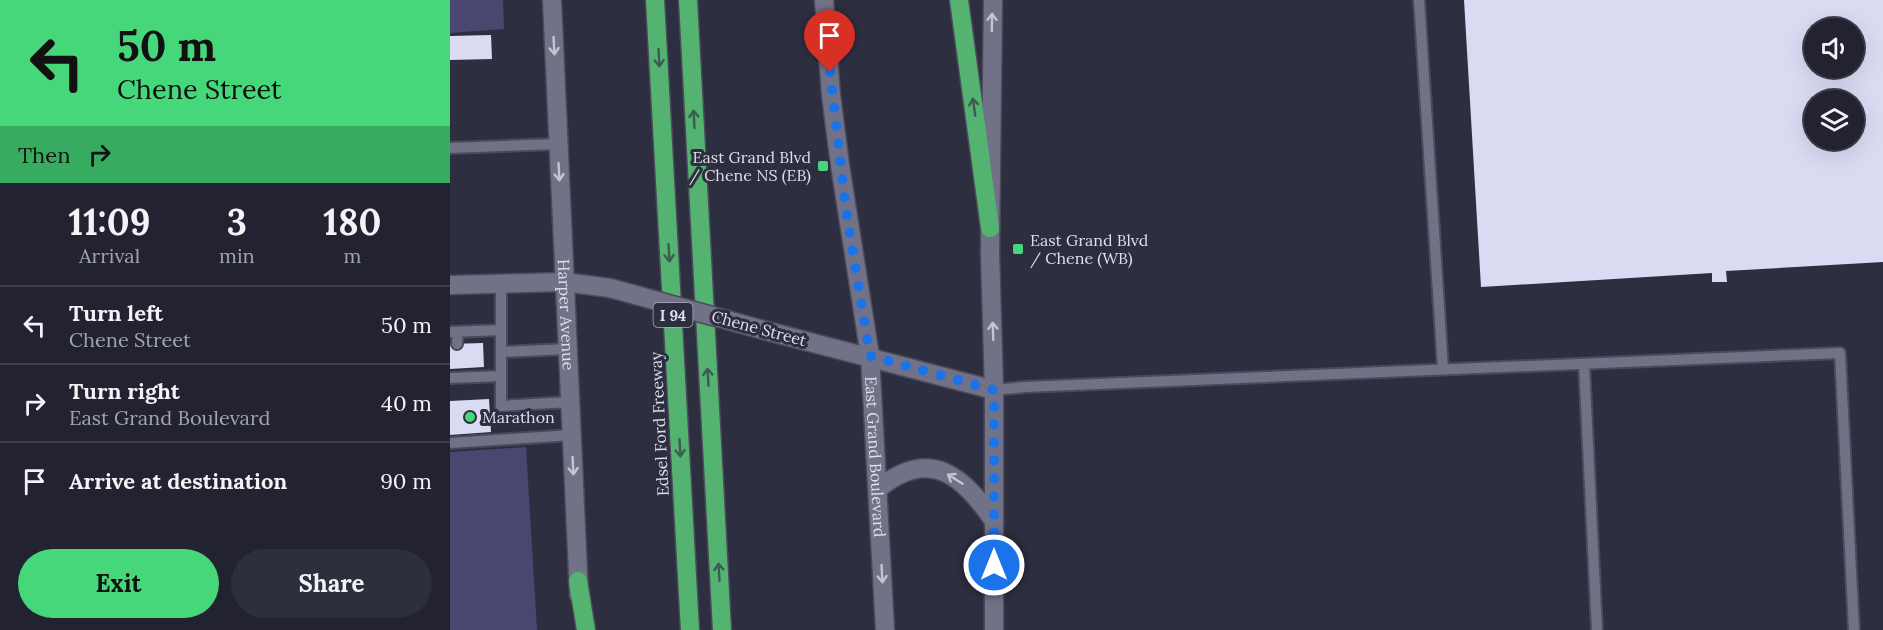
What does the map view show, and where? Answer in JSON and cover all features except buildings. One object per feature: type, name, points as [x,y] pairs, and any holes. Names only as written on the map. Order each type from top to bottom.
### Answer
[{"type":"highway","name":"Edsel Ford Freeway","points":[[656,0],[690,630]]},
{"type":"highway","name":"I 94","points":[[688,0],[722,630]]},
{"type":"highway","points":[[959,0],[990,228]]},
{"type":"highway","points":[[578,581],[586,630]]},
{"type":"main road","name":"Harper Avenue","points":[[552,0],[580,630]]},
{"type":"main road","name":"East Grand Boulevard","points":[[824,0],[831,95],[840,165],[870,356],[885,630]]},
{"type":"main road","points":[[993,0],[990,228],[994,390],[994,630]]},
{"type":"main road","name":"Chene Street","points":[[450,285],[564,282],[610,288],[994,390]]},
{"type":"main road","points":[[878,489],[891,478],[905,471],[928,468],[941,471],[965,485],[977,496],[994,521]]},
{"type":"lane","points":[[1419,0],[1443,369]]},
{"type":"lane","points":[[450,148],[558,144]]},
{"type":"lane","points":[[501,283],[501,406],[570,402]]},
{"type":"lane","points":[[457,344],[454,332],[501,330]]},
{"type":"lane","points":[[501,351],[567,349]]},
{"type":"lane","points":[[994,390],[1840,353],[1854,630]]},
{"type":"lane","points":[[1584,364],[1597,630]]},
{"type":"lane","points":[[454,375],[501,376]]},
{"type":"lane","points":[[450,442],[572,435]]},
{"type":"shaded area","points":[[450,0],[503,0],[504,29],[450,33]]},
{"type":"shaded area","points":[[526,447],[537,630],[450,630],[450,452]]},
{"type":"place","name":"East Grand Blvd / Chene NS (EB)","points":[[823,166]]},
{"type":"place","name":"East Grand Blvd / Chene (WB)","points":[[1018,249]]},
{"type":"place","name":"Marathon","points":[[470,417]]},
{"type":"route","points":[[830,72],[846,210],[870,356],[994,390],[994,565]]}]
